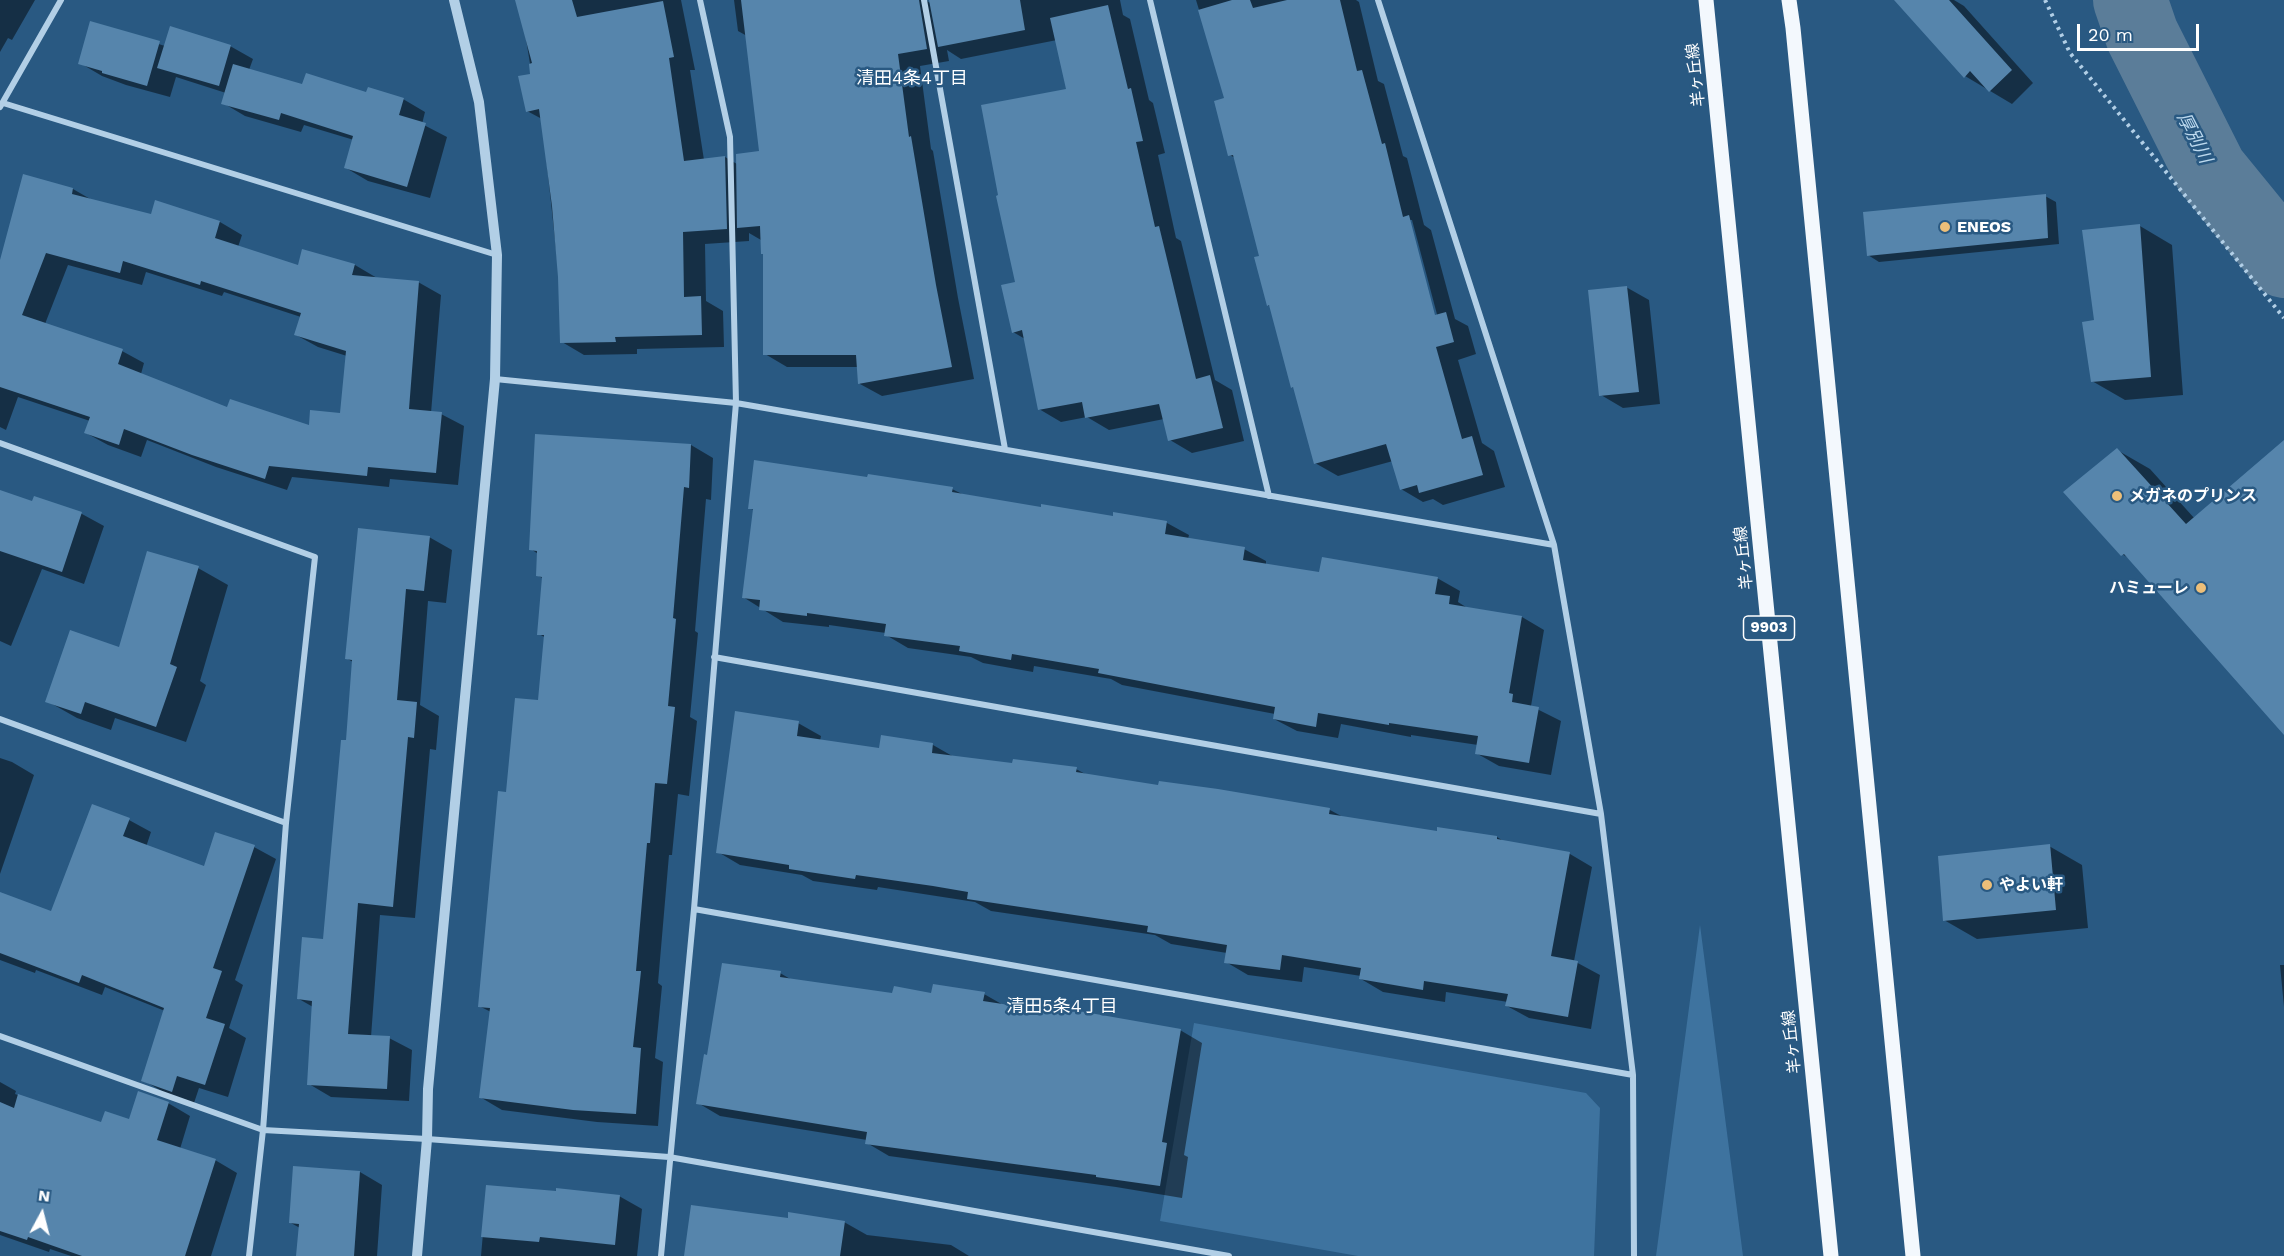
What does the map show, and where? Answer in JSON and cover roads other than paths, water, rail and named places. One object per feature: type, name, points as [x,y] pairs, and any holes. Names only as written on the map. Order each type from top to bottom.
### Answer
[{"type":"main road","name":"羊ヶ丘線","points":[[1706,0],[1831,1256]]},
{"type":"main road","points":[[1789,0],[1913,1256]]},
{"type":"street","points":[[61,0],[1,105],[497,255]]},
{"type":"street","points":[[417,1256],[427,1139],[428,1089],[495,379],[497,255],[479,102],[454,0]]},
{"type":"street","points":[[661,1256],[736,402],[730,137],[700,0]]},
{"type":"street","points":[[924,0],[1005,448]]},
{"type":"street","points":[[1150,0],[1269,496]]},
{"type":"street","points":[[1378,0],[1554,545],[1601,814],[1633,1075],[1634,1256]]},
{"type":"street","points":[[495,379],[736,402],[1554,545]]},
{"type":"street","points":[[0,443],[315,557],[286,823],[263,1130],[249,1256]]},
{"type":"street","points":[[714,657],[1601,814]]},
{"type":"street","points":[[0,719],[286,823]]},
{"type":"street","points":[[693,909],[1633,1075]]},
{"type":"street","points":[[0,1036],[263,1130],[427,1139],[669,1157],[1229,1256]]},
{"type":"waterway","name":"厚別川","points":[[2130,0],[2142,35],[2210,170],[2284,261]]},
{"type":"place","name":"ENEOS","points":[[1945,227]]},
{"type":"place","name":"メガネのプリンス","points":[[2117,496]]},
{"type":"place","name":"ハミューレ","points":[[2201,588]]},
{"type":"place","name":"やよい軒","points":[[1987,885]]},
{"type":"district","name":"清田4条4丁目","points":[[912,79]]},
{"type":"district","name":"清田5条4丁目","points":[[1062,1007]]}]
